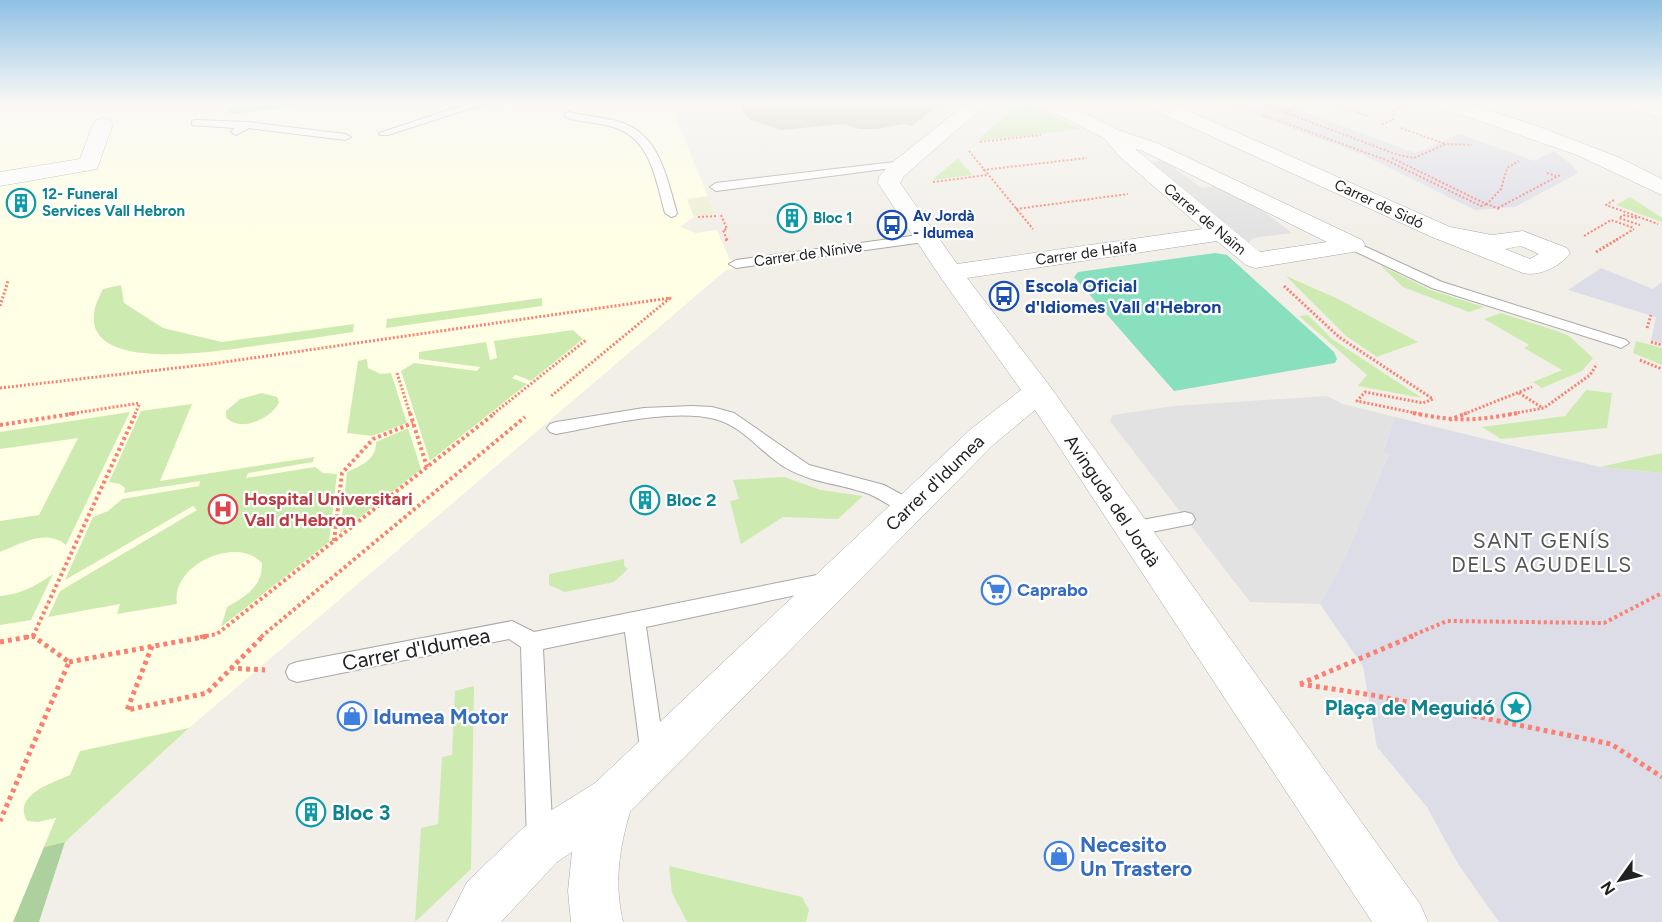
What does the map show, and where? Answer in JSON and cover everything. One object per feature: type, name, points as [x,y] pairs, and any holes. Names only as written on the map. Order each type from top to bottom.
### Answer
[{"type":"street","points":[[0,179],[89,164],[96,146]]},
{"type":"street","name":"Avinguda del Jordà","points":[[927,146],[890,177],[889,183],[950,273],[1038,392],[1402,922]]},
{"type":"street","name":"Carrer de Naïm","points":[[1121,146],[1255,260],[1353,245]]},
{"type":"street","name":"Carrer de Naïm","points":[[1147,146],[1353,245]]},
{"type":"street","name":"Carrer de Sidó","points":[[1254,146],[1440,232]]},
{"type":"street","points":[[1574,146],[1633,171],[1662,188]]},
{"type":"street","name":"Carrer de Haifa","points":[[950,273],[1222,233]]},
{"type":"street","name":"Carrer d'Idumea","points":[[473,922],[484,900],[540,845],[611,799],[992,427],[1038,392]]},
{"type":"street","name":"Carrer d'Idumea","points":[[597,922],[593,906],[593,868],[599,833],[611,799]]},
{"type":"lane","points":[[647,146],[652,154],[671,213]]},
{"type":"lane","points":[[716,187],[903,165]]},
{"type":"lane","name":"Carrer de Nínive","points":[[736,264],[926,238]]},
{"type":"lane","name":"Carrer de Naïm","points":[[1353,245],[1437,285],[1621,343]]},
{"type":"lane","points":[[556,428],[621,416],[713,412],[738,423],[773,452],[796,466],[819,475],[878,490],[910,508]]},
{"type":"lane","points":[[1131,529],[1185,519]]},
{"type":"lane","points":[[540,845],[532,642],[838,578]]},
{"type":"lane","points":[[634,621],[653,757]]},
{"type":"lane","name":"Carrer d'Idumea","points":[[297,672],[512,630],[532,642]]},
{"type":"path","points":[[1348,146],[1386,160],[1480,206],[1487,204],[1392,158]]},
{"type":"path","points":[[1374,146],[1414,158],[1441,146]]},
{"type":"path","points":[[968,150],[1035,232]]},
{"type":"path","points":[[1386,160],[1398,155]]},
{"type":"path","points":[[1491,200],[1501,189],[1505,171],[1520,160],[1512,156]]},
{"type":"path","points":[[983,170],[1088,158]]},
{"type":"path","points":[[1498,208],[1567,171]]},
{"type":"path","points":[[1547,173],[1557,177]]},
{"type":"path","points":[[924,183],[987,175]]},
{"type":"path","points":[[1016,209],[1130,194]]},
{"type":"path","points":[[1620,196],[1606,205],[1660,224]]},
{"type":"path","name":"Carrer de Nínive","points":[[726,212],[720,212],[727,230],[723,230],[736,264]]},
{"type":"path","points":[[1596,252],[1640,225],[1619,218],[1623,215],[1660,224]]},
{"type":"path","points":[[0,306],[8,281]]},
{"type":"path","points":[[1278,281],[1339,338],[1433,399],[1423,403],[1365,392],[1357,401],[1448,420],[1473,422],[1544,408],[1590,375],[1599,360]]},
{"type":"path","points":[[0,388],[211,364],[670,298],[542,404]]},
{"type":"path","points":[[0,642],[33,636],[69,662],[217,634],[586,340]]},
{"type":"path","points":[[397,372],[427,467]]},
{"type":"path","points":[[1448,420],[1532,387]]},
{"type":"path","points":[[1518,392],[1544,408]]},
{"type":"path","points":[[0,425],[140,403],[33,636]]},
{"type":"path","points":[[152,646],[127,710],[207,693],[253,644],[533,411]]},
{"type":"path","points":[[334,542],[342,473],[374,439],[413,423]]},
{"type":"path","points":[[1662,593],[1604,623],[1447,621],[1300,684],[1372,695],[1611,744],[1662,777]]},
{"type":"path","points":[[0,821],[69,662]]},
{"type":"shaded area","name":"Hospital Universitari Vall d'Hebron","points":[[0,146],[687,146],[715,214],[695,216],[680,227],[696,233],[717,230],[734,269],[726,270],[189,728],[65,842],[39,922],[0,922]]},
{"type":"shaded area","points":[[1339,146],[1396,146],[1415,153],[1431,146],[1492,146],[1534,161],[1554,151],[1572,165],[1578,173],[1515,207],[1475,210],[1361,154]]},
{"type":"shaded area","points":[[1160,158],[1202,188],[1216,186],[1259,208],[1292,233],[1253,238],[1248,244],[1150,162],[1157,162],[1161,160]]},
{"type":"shaded area","points":[[708,196],[715,214],[694,217],[687,199]]},
{"type":"shaded area","points":[[1601,268],[1653,289],[1662,282],[1662,343],[1651,340],[1656,317],[1568,290]]},
{"type":"shaded area","points":[[1327,396],[1343,404],[1395,417],[1383,451],[1389,454],[1344,560],[1320,604],[1250,602],[1110,421],[1113,415],[1174,406]]},
{"type":"shaded area","name":"Plaça de Meguidó","points":[[1395,417],[1600,467],[1662,473],[1662,922],[1499,922],[1458,864],[1427,807],[1377,747],[1363,666],[1320,604],[1344,560],[1389,454],[1383,452]]},
{"type":"green space","points":[[958,158],[972,175],[932,180]]},
{"type":"green space","points":[[1630,197],[1662,218],[1662,222],[1616,205]]},
{"type":"green space","points":[[1215,253],[1227,255],[1334,352],[1337,359],[1335,363],[1174,391],[1074,277],[1078,272]]},
{"type":"green space","points":[[1380,265],[1430,290],[1484,307],[1469,312],[1403,287]]},
{"type":"green space","points":[[1286,276],[1336,298],[1418,342],[1377,357],[1346,336]]},
{"type":"green space","points":[[121,285],[124,303],[163,328],[222,342],[354,324],[353,332],[212,352],[148,353],[120,348],[101,337],[94,318],[103,289]]},
{"type":"green space","points":[[542,298],[542,306],[386,328],[387,319]]},
{"type":"green space","points":[[1501,313],[1569,336],[1593,358],[1582,371],[1542,388],[1533,382],[1562,370],[1524,348],[1529,345],[1484,319]]},
{"type":"green space","points":[[1308,315],[1332,339],[1422,398],[1358,386],[1367,375],[1299,316]]},
{"type":"green space","points":[[573,330],[583,339],[531,381],[516,375],[512,378],[527,384],[430,461],[401,371],[414,363],[477,371],[480,367],[419,359],[419,352],[486,342],[490,360],[497,358],[494,341]]},
{"type":"green space","points":[[1636,341],[1662,348],[1662,365],[1633,353]]},
{"type":"green space","points":[[367,359],[368,368],[381,374],[391,373],[407,423],[372,436],[347,433],[358,361]]},
{"type":"green space","points":[[1586,390],[1612,393],[1607,428],[1501,439],[1482,427],[1565,416]]},
{"type":"green space","points":[[262,393],[277,397],[279,402],[270,414],[247,424],[232,422],[226,417],[226,411],[240,399]]},
{"type":"green space","points":[[192,404],[160,481],[314,457],[313,462],[248,473],[246,478],[315,467],[323,473],[337,474],[329,542],[221,627],[227,607],[252,590],[262,571],[262,563],[251,555],[237,552],[222,553],[207,558],[184,577],[178,590],[177,604],[117,614],[120,604],[48,617],[60,591],[197,510],[193,506],[65,580],[93,517],[108,511],[122,499],[199,486],[200,481],[124,493],[125,488],[120,484],[109,482],[141,411]]},
{"type":"green space","points":[[130,412],[66,545],[58,540],[42,538],[24,542],[0,552],[0,521],[39,515],[78,438],[0,449],[0,432]]},
{"type":"green space","points":[[408,428],[421,469],[340,533],[347,472],[371,457],[376,448],[376,442]]},
{"type":"green space","points":[[1662,453],[1662,473],[1600,467]]},
{"type":"green space","points":[[784,477],[821,490],[863,496],[838,519],[783,517],[741,544],[730,501],[739,499],[733,480]]},
{"type":"green space","points":[[624,559],[624,566],[628,569],[614,582],[565,592],[549,585],[549,574]]},
{"type":"green space","points":[[53,574],[31,620],[0,625],[0,596],[28,589]]},
{"type":"green space","points":[[474,686],[471,869],[415,922],[421,828],[438,824],[442,757],[452,755],[455,691]]},
{"type":"green space","points":[[189,728],[65,842],[44,847],[56,818],[38,822],[27,821],[24,812],[25,804],[36,791],[70,775],[80,751]]},
{"type":"green space","points":[[65,842],[39,922],[13,922],[44,847]]},
{"type":"green space","points":[[669,866],[802,897],[809,910],[806,922],[687,922],[672,893]]},
{"type":"place","name":"12- Funeral Services Vall Hebron","points":[[21,203]]},
{"type":"place","name":"Bloc 1","points":[[792,218]]},
{"type":"place","name":"Av Jordà - Idumea","points":[[892,225]]},
{"type":"place","name":"Escola Oficial d'Idiomes Vall d'Hebron","points":[[1004,296]]},
{"type":"place","name":"Bloc 2","points":[[645,500]]},
{"type":"place","name":"Hospital Universitari Vall d'Hebron","points":[[223,509]]},
{"type":"place","name":"Caprabo","points":[[996,590]]},
{"type":"place","name":"Plaça de Meguidó","points":[[1516,707]]},
{"type":"place","name":"Idumea Motor","points":[[352,716]]},
{"type":"place","name":"Bloc 3","points":[[311,812]]},
{"type":"place","name":"Necesito Un Trastero","points":[[1059,856]]},
{"type":"district","name":"SANT GENÍS DELS AGUDELLS","points":[[1542,552]]}]
